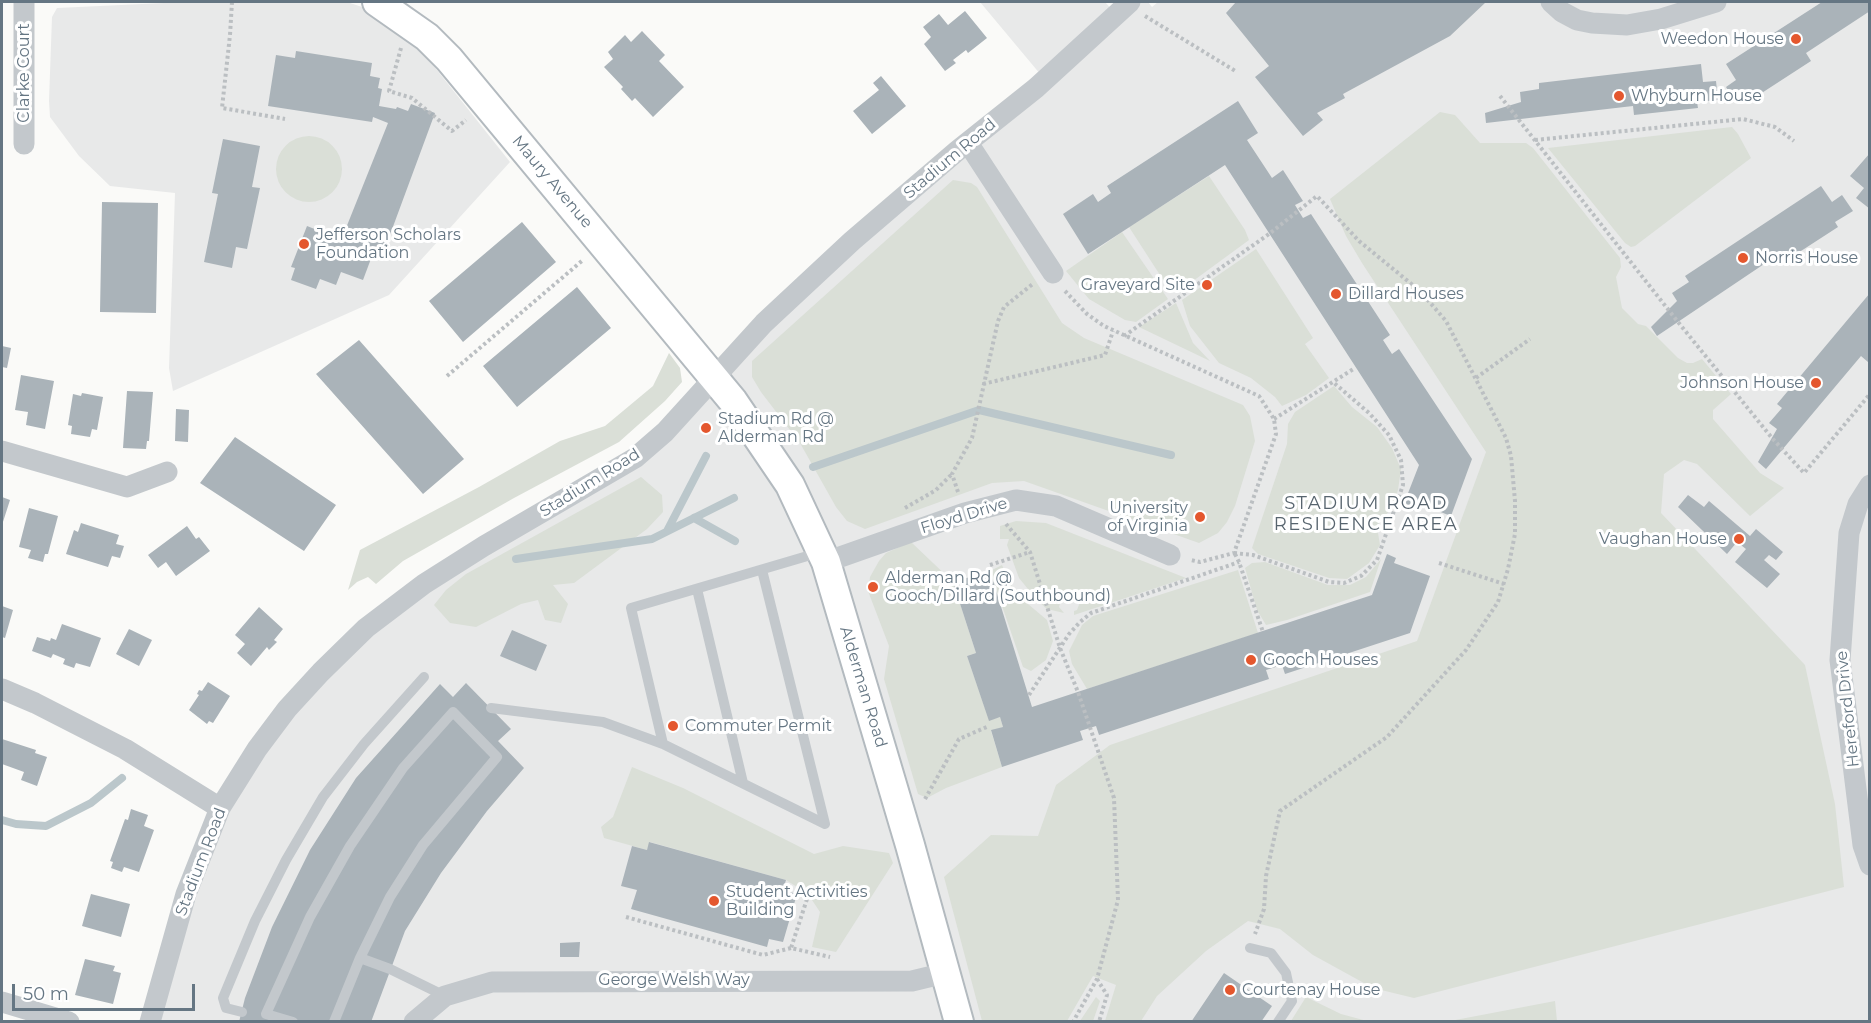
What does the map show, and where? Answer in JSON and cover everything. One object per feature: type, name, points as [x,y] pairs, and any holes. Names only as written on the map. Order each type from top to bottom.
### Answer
[{"type":"main road","name":"Maury Avenue","points":[[377,2],[427,37],[449,59],[713,379]]},
{"type":"main road","name":"Alderman Road","points":[[713,379],[733,401],[790,485],[823,557],[906,834],[959,1022]]},
{"type":"street","name":"Clarke Court","points":[[24,2],[24,144]]},
{"type":"street","points":[[1551,2],[1562,12],[1577,20],[1627,25],[1661,20],[1716,2]]},
{"type":"street","name":"Stadium Road","points":[[150,1022],[186,894],[220,808],[257,749],[287,709],[321,672],[366,628],[424,584],[634,458],[665,432],[764,323],[852,241],[1135,7]]},
{"type":"street","points":[[968,143],[1053,273]]},
{"type":"street","points":[[2,452],[127,487],[167,472]]},
{"type":"street","name":"Hereford Drive","points":[[1869,485],[1858,504],[1849,533],[1840,660],[1863,845],[1869,865]]},
{"type":"street","name":"Floyd Drive","points":[[823,557],[965,513],[1016,500],[1056,506],[1170,555]]},
{"type":"street","points":[[2,689],[128,750],[220,808]]},
{"type":"street","name":"George Welsh Way","points":[[414,1022],[445,996],[492,982],[912,981],[945,973]]},
{"type":"street","points":[[2,1002],[69,1022]]},
{"type":"lane","points":[[663,744],[630,609],[762,570],[823,557]]},
{"type":"lane","points":[[491,708],[603,722],[663,744],[825,824],[762,570]]},
{"type":"lane","points":[[697,589],[743,783]]},
{"type":"lane","points":[[242,1012],[226,1008],[223,998],[255,921],[286,860],[323,797],[364,744],[424,676]]},
{"type":"lane","points":[[293,1022],[266,1014],[310,917],[350,846],[403,768],[453,712],[497,757],[423,845],[390,897],[360,958],[334,1022]]},
{"type":"lane","points":[[1250,948],[1271,953],[1286,973],[1292,1001],[1278,1022]]},
{"type":"lane","points":[[360,958],[390,969],[445,996]]},
{"type":"path","points":[[232,2],[222,108],[285,119]]},
{"type":"path","points":[[1135,7],[1237,72]]},
{"type":"path","points":[[400,51],[389,91],[412,98],[452,131],[473,115]]},
{"type":"path","points":[[1500,96],[1691,339],[1772,438],[1804,473],[1869,394]]},
{"type":"path","points":[[1535,140],[1743,119],[1775,127],[1794,141]]},
{"type":"path","points":[[1124,336],[1269,234],[1317,196],[1359,241],[1432,302],[1446,321],[1476,378],[1506,438],[1511,456],[1515,534],[1498,602],[1466,650],[1387,737],[1280,812],[1266,876],[1264,909],[1250,948]]},
{"type":"path","points":[[447,376],[580,263]]},
{"type":"path","points":[[896,513],[936,490],[952,474],[972,438],[998,321],[1005,307],[1032,285],[1053,273],[1068,298],[1087,314],[1113,331],[1259,396],[1274,419],[1276,434],[1234,553],[1263,632]]},
{"type":"path","points":[[983,384],[1105,355],[1113,331]]},
{"type":"path","points":[[1476,378],[1530,339]]},
{"type":"path","points":[[1274,419],[1355,368]]},
{"type":"path","points":[[1170,555],[1200,562],[1234,553],[1254,555],[1329,582],[1344,583],[1361,576],[1377,560],[1402,485],[1401,460],[1389,435],[1369,413],[1334,382]]},
{"type":"path","points":[[952,474],[958,492]]},
{"type":"path","points":[[1002,519],[1030,552],[1060,648],[1078,692],[1114,798],[1118,900],[1097,979],[1072,1022]]},
{"type":"path","points":[[990,571],[990,564],[1030,552]]},
{"type":"path","points":[[1029,695],[1060,648],[1080,622],[1091,613],[1239,562]]},
{"type":"path","points":[[1439,563],[1503,584]]},
{"type":"path","points":[[922,804],[959,739],[989,726]]},
{"type":"path","points":[[791,948],[807,899]]},
{"type":"path","points":[[626,916],[763,955],[791,948],[836,959]]},
{"type":"path","points":[[1097,979],[1107,995],[1099,1022]]},
{"type":"shaded area","name":"Jefferson Scholars Foundation","points":[[185,2],[347,2],[362,7],[410,36],[510,162],[389,295],[173,391],[169,368],[175,193],[110,186],[79,156],[50,117],[49,101],[52,17],[57,8]]},
{"type":"shaded area","name":"University of Virginia","points":[[980,2],[1105,2],[1116,14],[1130,2],[1148,2],[1152,7],[1158,2],[1869,2],[1869,1021],[148,1022],[219,804],[348,642],[651,446],[753,331],[1046,81]]},
{"type":"shaded area","points":[[1440,112],[1455,115],[1480,143],[1526,143],[1533,148],[1620,258],[1621,267],[1616,277],[1622,308],[1638,324],[1646,326],[1678,358],[1687,363],[1702,359],[1731,394],[1713,410],[1713,419],[1760,473],[1784,488],[1750,516],[1697,464],[1684,460],[1664,474],[1661,513],[1805,665],[1835,804],[1844,887],[1414,998],[1373,988],[1313,955],[1280,929],[1248,921],[1206,951],[1157,996],[1141,1021],[1105,1021],[1116,985],[1093,976],[1067,1021],[982,1021],[944,877],[991,835],[1038,836],[1056,785],[1110,745],[1417,641],[1486,452],[1362,263],[1346,236],[1330,199]]},
{"type":"shaded area","points":[[1732,127],[1751,158],[1631,247],[1625,243],[1548,148]]},
{"type":"shaded area","points":[[302,136],[316,136],[328,141],[337,150],[342,169],[340,182],[333,193],[316,202],[302,202],[290,197],[281,188],[276,176],[276,162],[281,150],[290,141]]},
{"type":"shaded area","points":[[1209,176],[1245,230],[1249,240],[1178,292],[1169,289],[1129,227]]},
{"type":"shaded area","points":[[953,180],[971,183],[977,187],[1062,323],[1084,338],[1243,405],[1250,416],[1255,441],[1235,506],[1218,533],[1199,543],[1024,481],[992,483],[865,529],[847,521],[836,507],[800,443],[752,377],[752,361]]},
{"type":"shaded area","points":[[1122,232],[1168,299],[1136,322],[1125,320],[1089,299],[1066,271]]},
{"type":"shaded area","points":[[1256,249],[1313,338],[1305,344],[1329,378],[1306,395],[1282,406],[1275,397],[1251,378],[1219,363],[1190,326],[1182,300]]},
{"type":"shaded area","points":[[1176,303],[1193,343],[1210,361],[1139,327]]},
{"type":"shaded area","points":[[669,353],[680,368],[682,382],[665,401],[619,442],[403,561],[376,584],[368,577],[357,582],[348,590],[360,550],[560,441],[605,426],[653,386]]},
{"type":"shaded area","points":[[1334,386],[1352,407],[1377,427],[1392,448],[1401,469],[1392,509],[1381,519],[1377,527],[1380,545],[1369,563],[1347,579],[1329,578],[1258,554],[1252,548],[1287,444],[1288,424],[1295,412]]},
{"type":"shaded area","points":[[641,477],[662,495],[663,512],[647,529],[574,583],[553,585],[568,604],[561,623],[545,620],[538,600],[521,604],[476,627],[450,623],[434,605],[446,590],[466,574]]},
{"type":"shaded area","points":[[1016,521],[1046,523],[1186,578],[1074,615],[1080,602],[1074,594],[1068,593],[1062,597],[1059,607],[1064,613],[1047,609],[1019,578],[1007,545],[1009,539],[1000,539],[1000,526]]},
{"type":"shaded area","points":[[911,542],[953,582],[976,653],[967,656],[989,720],[1000,717],[1003,727],[991,731],[1002,767],[946,788],[927,798],[918,794],[884,679],[889,646],[868,591],[870,577],[886,553]]},
{"type":"shaded area","points":[[1381,559],[1370,592],[1266,625],[1257,610],[1245,568],[1252,563],[1265,562],[1328,585],[1350,585],[1366,577]]},
{"type":"shaded area","points":[[1002,565],[1009,582],[1022,599],[1047,620],[1053,641],[1046,660],[1031,671],[1023,667],[990,571]]},
{"type":"shaded area","points":[[1238,570],[1258,633],[1087,689],[1072,664],[1069,651],[1082,625],[1093,616]]},
{"type":"shaded area","points":[[632,767],[683,788],[814,854],[843,846],[889,853],[893,863],[836,952],[812,947],[820,912],[808,894],[786,880],[650,842],[647,850],[604,838],[601,827],[613,817]]},
{"type":"shaded area","points":[[1096,997],[1100,1001],[1093,1021],[1080,1021]]},
{"type":"shaded area","points":[[1306,997],[1341,1014],[1367,1021],[1291,1021]]},
{"type":"shaded area","points":[[1555,1001],[1557,1021],[1450,1021]]},
{"type":"building","points":[[1236,2],[1486,2],[1450,36],[1343,94],[1345,98],[1317,113],[1323,120],[1303,136],[1255,77],[1269,66],[1226,13]]},
{"type":"building","name":"Weedon House","points":[[1822,2],[1870,2],[1870,11],[1806,53],[1811,61],[1754,98],[1751,93],[1736,103],[1726,87],[1736,80],[1726,64]]},
{"type":"building","points":[[965,11],[987,38],[968,53],[966,50],[953,60],[956,63],[945,71],[924,44],[931,37],[923,27],[939,14],[948,25]]},
{"type":"building","points":[[642,31],[665,55],[659,61],[684,87],[653,117],[635,98],[632,101],[621,89],[623,87],[604,67],[613,59],[608,52],[625,35],[631,42]]},
{"type":"building","points":[[296,51],[372,63],[370,76],[380,78],[378,88],[382,89],[379,106],[396,109],[397,107],[408,111],[411,104],[435,113],[384,251],[375,248],[363,280],[341,272],[336,285],[320,279],[316,289],[291,280],[295,268],[291,267],[307,226],[345,241],[347,234],[344,233],[388,123],[373,117],[372,122],[268,106],[276,55],[295,58]]},
{"type":"building","name":"Whyburn House","points":[[1701,64],[1703,82],[1716,81],[1718,100],[1697,102],[1698,108],[1634,115],[1633,106],[1486,123],[1485,113],[1521,102],[1520,92],[1539,89],[1539,83]]},
{"type":"building","points":[[881,76],[906,106],[872,134],[853,111],[879,90],[873,83]]},
{"type":"building","name":"Dillard Houses","points":[[1238,101],[1258,133],[1247,140],[1272,178],[1283,170],[1303,201],[1295,205],[1303,218],[1311,214],[1390,335],[1383,340],[1392,354],[1399,349],[1472,459],[1451,516],[1417,503],[1414,511],[1403,506],[1419,465],[1225,165],[1088,254],[1063,214],[1093,194],[1098,202],[1111,193],[1107,186]]},
{"type":"building","points":[[223,139],[260,146],[252,187],[260,188],[247,249],[236,247],[232,268],[204,262],[218,194],[212,193]]},
{"type":"building","points":[[1870,153],[1870,209],[1856,198],[1864,188],[1850,176]]},
{"type":"building","name":"Norris House","points":[[1821,186],[1832,202],[1842,195],[1853,211],[1835,222],[1838,227],[1784,262],[1779,254],[1657,336],[1651,327],[1677,301],[1672,293],[1689,282],[1685,276]]},
{"type":"building","points":[[102,202],[158,203],[156,313],[100,312]]},
{"type":"building","points":[[522,222],[556,262],[463,342],[429,301]]},
{"type":"building","points":[[577,287],[611,328],[517,407],[483,366]]},
{"type":"building","name":"Johnson House","points":[[1870,293],[1870,361],[1868,362],[1861,356],[1766,469],[1758,462],[1777,429],[1769,423],[1782,408],[1777,404]]},
{"type":"building","points":[[359,340],[464,459],[423,494],[316,374]]},
{"type":"building","points":[[2,346],[11,348],[7,368],[2,367]]},
{"type":"building","points":[[21,375],[54,381],[45,429],[26,425],[28,412],[15,410]]},
{"type":"building","points":[[127,391],[153,392],[149,441],[147,441],[146,449],[123,448]]},
{"type":"building","points":[[82,393],[103,397],[97,430],[92,429],[90,437],[71,434],[72,426],[68,425],[73,394],[81,396]]},
{"type":"building","points":[[176,409],[189,410],[188,442],[175,441]]},
{"type":"building","points":[[235,437],[336,505],[304,551],[200,483]]},
{"type":"building","name":"Vaughan House","points":[[1688,495],[1704,507],[1709,501],[1750,536],[1756,529],[1783,552],[1776,560],[1769,555],[1764,560],[1780,574],[1767,588],[1735,562],[1746,549],[1737,542],[1727,554],[1678,507]]},
{"type":"building","points":[[2,497],[10,500],[2,525]]},
{"type":"building","points":[[29,508],[58,516],[48,554],[45,554],[43,562],[28,558],[31,550],[19,547]]},
{"type":"building","points":[[81,523],[119,535],[116,544],[124,546],[120,558],[112,556],[108,567],[66,554],[74,530],[78,532]]},
{"type":"building","points":[[187,526],[196,539],[199,537],[210,551],[176,576],[166,562],[158,568],[148,555]]},
{"type":"building","name":"Gooch Houses","points":[[1387,554],[1396,558],[1394,563],[1430,576],[1410,633],[1285,674],[1282,665],[1266,670],[1269,679],[1099,735],[1096,726],[1080,731],[1083,740],[1002,767],[991,730],[1003,727],[1000,717],[989,721],[967,656],[976,653],[953,582],[990,571],[1032,707],[1372,595]]},
{"type":"building","points":[[2,606],[13,610],[5,638],[2,637]]},
{"type":"building","points":[[259,607],[283,629],[274,640],[277,642],[269,650],[267,647],[251,666],[237,653],[245,644],[235,635]]},
{"type":"building","points":[[62,624],[101,638],[90,667],[76,663],[74,668],[63,664],[65,659],[53,654],[51,658],[32,651],[37,637],[50,641],[51,638],[56,640]]},
{"type":"building","points":[[129,629],[152,640],[139,666],[116,654]]},
{"type":"building","points":[[512,630],[547,645],[536,671],[500,656]]},
{"type":"building","points":[[208,682],[230,696],[213,723],[209,721],[207,724],[189,710],[199,695],[197,694],[199,690],[202,691]]},
{"type":"building","points":[[466,683],[511,729],[498,741],[524,768],[487,811],[441,873],[405,931],[371,1022],[239,1022],[245,998],[272,927],[310,850],[356,778],[440,684],[453,697]]},
{"type":"building","points":[[2,739],[36,750],[35,753],[47,757],[37,786],[21,780],[24,772],[2,764]]},
{"type":"building","points":[[131,809],[148,815],[144,826],[154,830],[139,872],[124,867],[122,872],[111,868],[113,862],[110,861],[125,819],[128,820]]},
{"type":"building","name":"Student Activities Building","points":[[649,842],[786,880],[783,890],[797,894],[783,942],[769,939],[767,947],[631,909],[637,890],[621,886],[632,846],[647,850]]},
{"type":"building","points":[[91,894],[130,904],[121,937],[82,926]]},
{"type":"building","points":[[580,942],[579,957],[560,957],[560,943]]},
{"type":"building","points":[[85,959],[115,966],[113,971],[121,973],[113,1004],[75,995]]},
{"type":"building","name":"Courtenay House","points":[[1224,973],[1272,1006],[1261,1022],[1191,1022]]},
{"type":"waterway","points":[[813,467],[979,410],[1171,455]]},
{"type":"waterway","points":[[667,531],[706,456]]},
{"type":"waterway","points":[[516,559],[652,539],[734,498]]},
{"type":"waterway","points":[[694,518],[735,541]]},
{"type":"waterway","points":[[2,820],[16,824],[46,826],[91,803],[122,778]]},
{"type":"place","name":"Weedon House","points":[[1796,39]]},
{"type":"place","name":"Whyburn House","points":[[1619,96]]},
{"type":"place","name":"Jefferson Scholars Foundation","points":[[304,244]]},
{"type":"place","name":"Norris House","points":[[1743,258]]},
{"type":"place","name":"Graveyard Site","points":[[1207,285]]},
{"type":"place","name":"Dillard Houses","points":[[1336,294]]},
{"type":"place","name":"Johnson House","points":[[1816,383]]},
{"type":"place","name":"Stadium Rd @ Alderman Rd","points":[[706,428]]},
{"type":"place","name":"University of Virginia","points":[[1200,517]]},
{"type":"place","name":"Vaughan House","points":[[1739,539]]},
{"type":"place","name":"Alderman Rd @ Gooch/Dillard (Southbound)","points":[[873,587]]},
{"type":"place","name":"Gooch Houses","points":[[1251,660]]},
{"type":"place","name":"Commuter Permit","points":[[673,726]]},
{"type":"place","name":"Student Activities Building","points":[[714,901]]},
{"type":"place","name":"Courtenay House","points":[[1230,990]]},
{"type":"district","name":"STADIUM ROAD RESIDENCE AREA","points":[[1366,514]]}]
